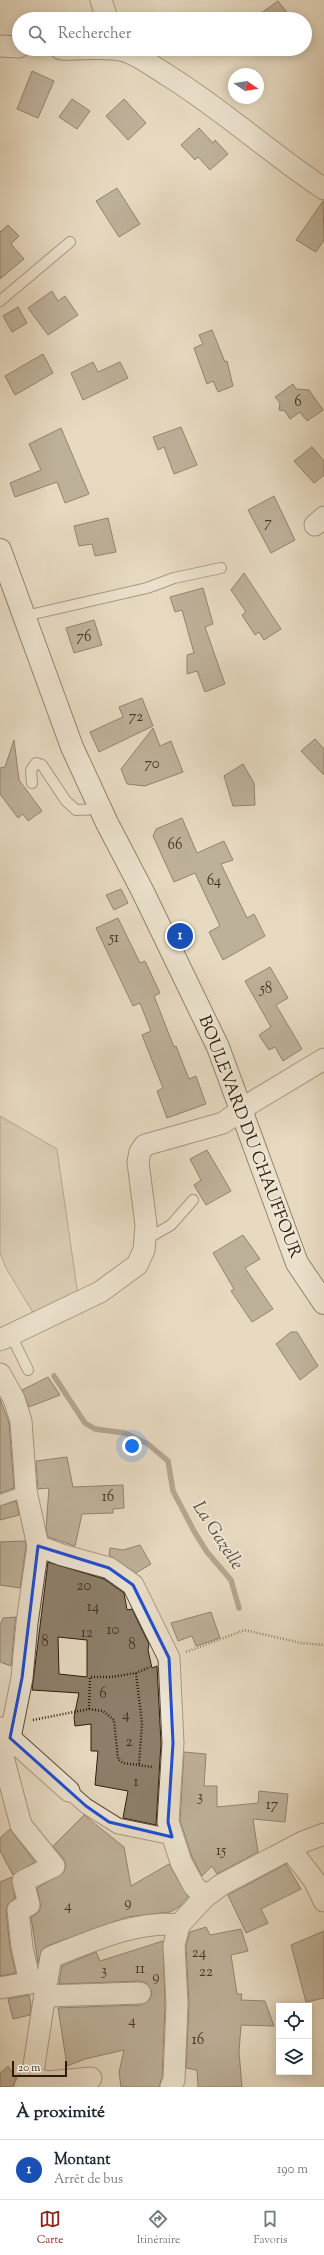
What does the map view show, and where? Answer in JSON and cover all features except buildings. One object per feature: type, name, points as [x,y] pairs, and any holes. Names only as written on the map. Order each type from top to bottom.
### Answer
[{"type":"main road","name":"BOULEVARD DU CHAUFFOUR","points":[[0,550],[72,747],[218,1047],[297,1263],[324,1303]]},
{"type":"street","points":[[101,0],[105,12]]},
{"type":"street","points":[[0,46],[12,47]]},
{"type":"street","points":[[135,56],[200,95],[286,164],[324,189]]},
{"type":"street","points":[[5,1337],[100,1292],[137,1265],[144,1250],[146,1225],[138,1162],[140,1152],[145,1145],[223,1123],[241,1110],[324,1059]]},
{"type":"street","points":[[0,1374],[14,1399],[21,1421],[26,1491],[38,1546],[27,1623],[22,1678],[5,1740],[21,1825],[54,1866],[23,1881],[29,1905],[18,1910],[22,1947],[40,1986]]},
{"type":"street","points":[[38,1546],[62,1556],[110,1568],[133,1585],[169,1659],[173,1743],[168,1822],[181,1862],[194,1886],[205,1897]]},
{"type":"street","points":[[5,1740],[86,1806],[114,1824],[172,1837]]},
{"type":"street","points":[[171,2087],[174,2080],[177,2004],[174,1945],[179,1925],[205,1897],[221,1885],[290,1848],[324,1834]]},
{"type":"street","points":[[290,1848],[314,1880],[324,1901]]},
{"type":"street","points":[[91,2078],[48,2082],[30,2079],[40,1986],[51,1957],[110,1935],[163,1923],[179,1925]]},
{"type":"street","points":[[0,1988],[40,1986],[140,1994]]},
{"type":"lane","points":[[0,301],[70,242]]},
{"type":"lane","points":[[25,616],[146,588],[174,578],[221,568]]},
{"type":"lane","points":[[32,783],[31,770],[36,763],[42,765],[66,801],[76,810],[101,809]]},
{"type":"lane","points":[[145,1240],[171,1225],[193,1200]]},
{"type":"lane","points":[[5,1337],[28,1370]]},
{"type":"lane","points":[[0,1500],[26,1491]]},
{"type":"path","points":[[89,1709],[90,1677],[111,1677],[136,1673],[245,1630],[301,1643],[324,1644]]},
{"type":"path","points":[[136,1673],[142,1723],[139,1766]]},
{"type":"path","points":[[5,1740],[24,1722],[89,1709],[103,1711],[114,1720],[118,1759],[123,1763],[171,1770]]},
{"type":"highlighted area","points":[[38,1546],[109,1568],[133,1585],[169,1658],[173,1743],[168,1822],[172,1837],[109,1822],[86,1806],[10,1738],[22,1678]]},
{"type":"shaded area","points":[[0,1116],[57,1149],[78,1295],[35,1316],[6,1268],[0,1253]]},
{"type":"waterway","name":"La Gazelle","points":[[54,1376],[85,1423],[95,1429],[125,1433],[148,1444],[168,1461],[173,1491],[207,1552],[231,1580],[239,1608]]},
{"type":"place","name":"Montant","points":[[180,936]]}]
